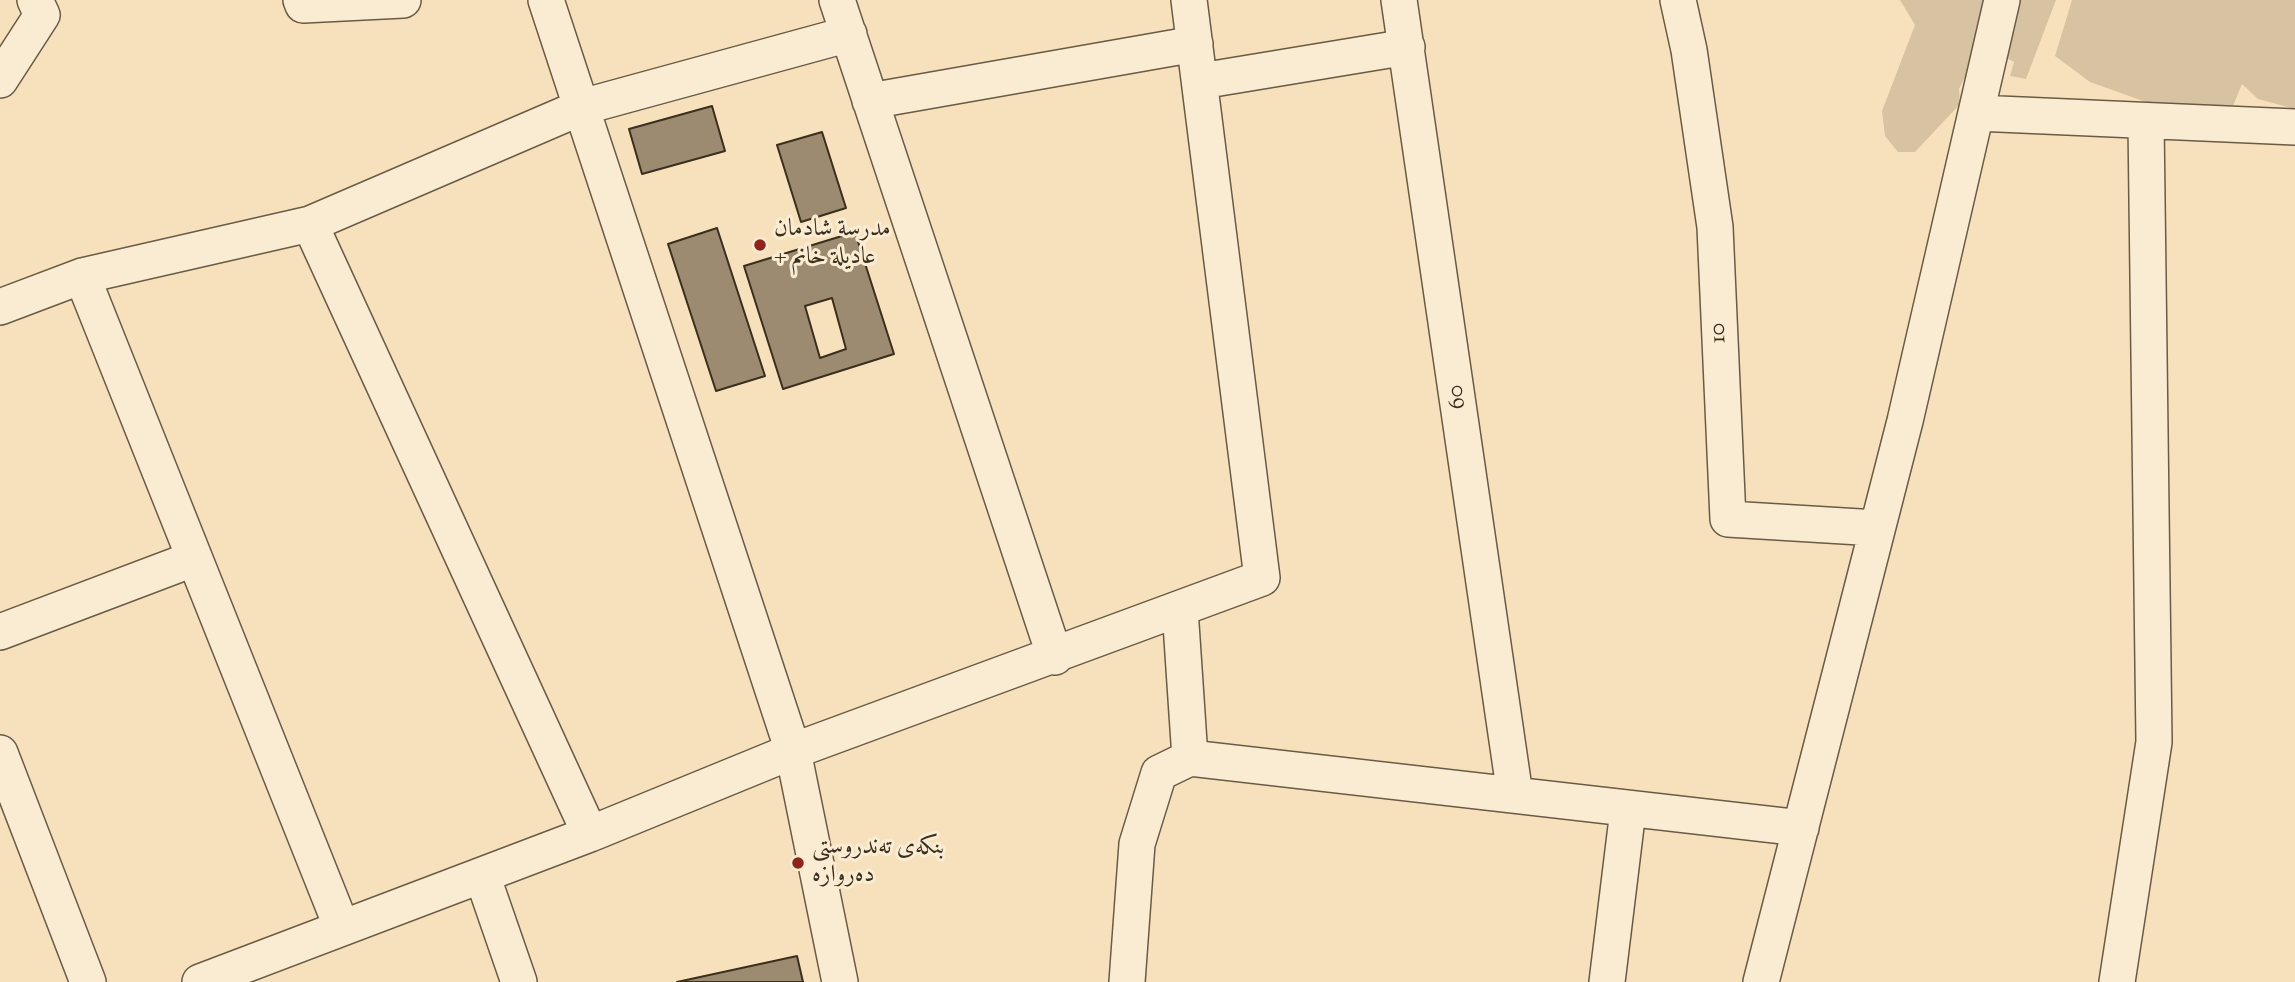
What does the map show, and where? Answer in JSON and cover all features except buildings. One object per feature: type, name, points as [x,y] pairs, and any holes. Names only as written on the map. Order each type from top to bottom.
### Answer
[{"type":"street","points":[[302,3],[400,0]]},
{"type":"street","points":[[546,0],[793,751],[840,982]]},
{"type":"street","points":[[837,0],[1055,657]]},
{"type":"street","points":[[200,982],[590,834],[793,751],[1262,579],[1189,0]]},
{"type":"street","name":"09","points":[[1399,0],[1515,795]]},
{"type":"street","name":"10","points":[[1678,0],[1689,50],[1715,227],[1728,519],[1877,528]]},
{"type":"street","points":[[1761,982],[1877,528],[2002,0]]},
{"type":"street","points":[[0,80],[38,8]]},
{"type":"street","points":[[0,307],[82,276],[310,224],[582,107],[849,34]]},
{"type":"street","points":[[870,101],[1195,44]]},
{"type":"street","points":[[1201,81],[1407,47]]},
{"type":"street","points":[[1980,96],[2146,122],[2295,127]]},
{"type":"street","points":[[2117,982],[2154,742],[2146,122]]},
{"type":"street","points":[[310,224],[590,834]]},
{"type":"street","points":[[82,276],[342,928]]},
{"type":"street","points":[[0,632],[193,559]]},
{"type":"street","points":[[1180,609],[1190,758]]},
{"type":"street","points":[[0,752],[88,982]]},
{"type":"street","points":[[1127,982],[1138,844],[1159,774],[1190,758],[1801,828]]},
{"type":"street","points":[[1607,982],[1628,810]]},
{"type":"street","points":[[481,875],[520,982]]},
{"type":"shaded area","points":[[1900,0],[2056,0],[2026,79],[2010,76],[2014,62],[2001,55],[1967,73],[1959,89],[1960,104],[1915,152],[1898,152],[1885,136],[1882,111],[1915,25]]},
{"type":"shaded area","points":[[2072,0],[2295,0],[2295,109],[2258,99],[2242,84],[2233,106],[2196,107],[2146,102],[2090,82],[2055,56]]},
{"type":"place","name":"مدرسة شادمان + عاديلة خانم","points":[[760,245]]},
{"type":"place","name":"بنکەی تەندروستی دەروازە","points":[[798,863]]}]
